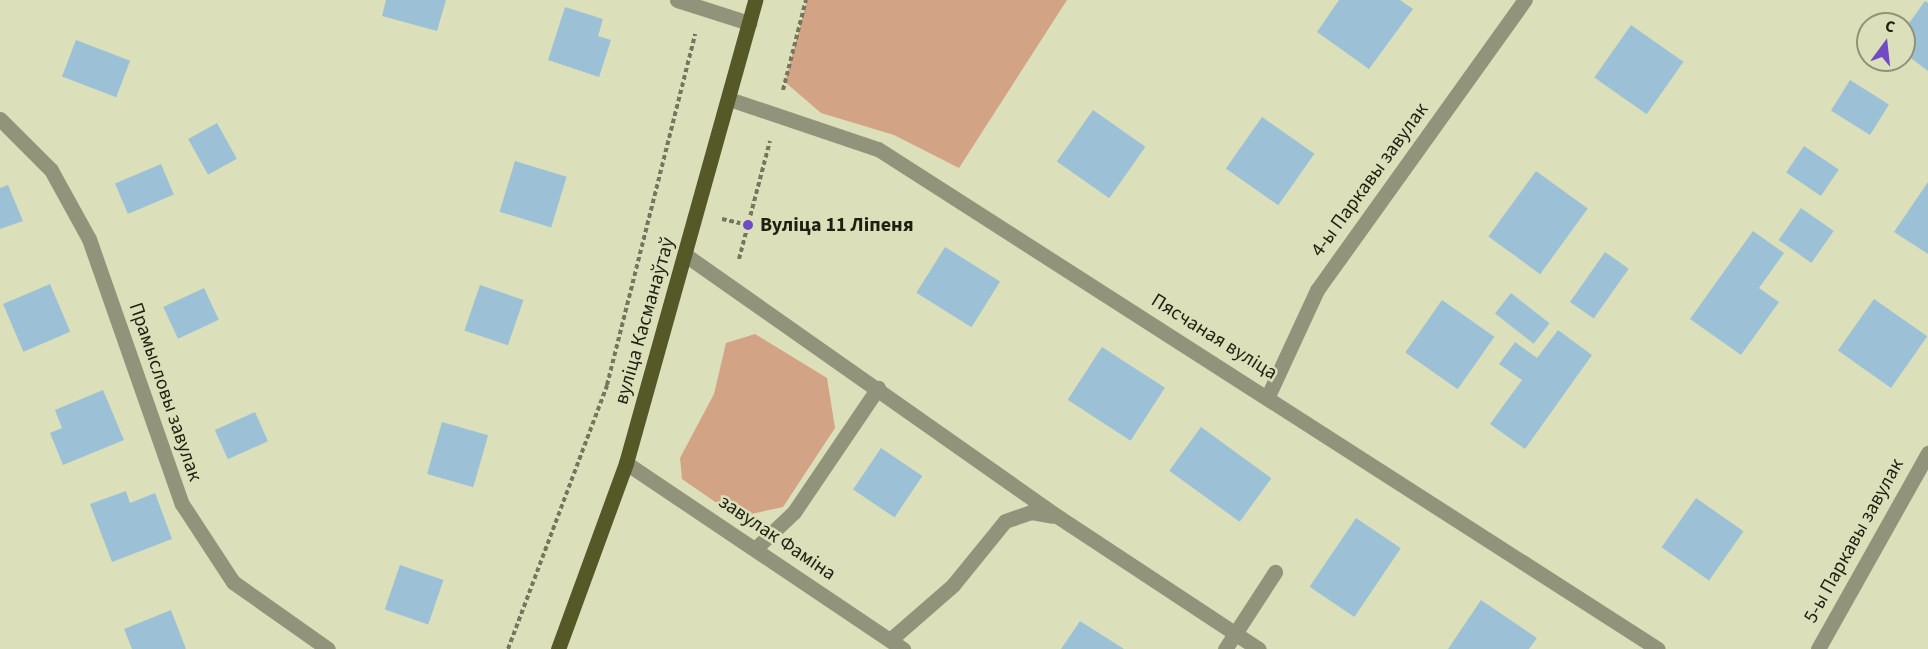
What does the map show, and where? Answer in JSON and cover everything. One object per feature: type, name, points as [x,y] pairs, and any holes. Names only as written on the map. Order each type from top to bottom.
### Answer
[{"type":"main road","name":"вуліца Касманаўтаў","points":[[558,649],[626,463],[687,256],[755,0]]},
{"type":"street","points":[[677,0],[749,23]]},
{"type":"street","name":"4-ы Паркавы завулак","points":[[1268,396],[1317,290],[1525,0]]},
{"type":"street","name":"Пясчаная вуліца","points":[[729,99],[878,149],[1268,396],[1658,649]]},
{"type":"street","name":"Прамысловы завулак","points":[[0,119],[51,170],[89,239],[182,504],[233,582],[328,649]]},
{"type":"street","points":[[687,256],[1060,518],[1234,635],[1259,649]]},
{"type":"street","points":[[756,548],[794,512],[878,388]]},
{"type":"street","name":"5-ы Паркавы завулак","points":[[1818,649],[1928,453]]},
{"type":"street","name":"завулак Фаміна","points":[[626,463],[756,548],[903,649]]},
{"type":"street","points":[[890,640],[953,585],[1005,521],[1031,512],[1060,518]]},
{"type":"street","points":[[1225,649],[1275,572]]},
{"type":"path","points":[[508,649],[607,385],[701,8]]},
{"type":"path","points":[[739,259],[754,198]]},
{"type":"shaded area","points":[[807,0],[1067,0],[959,168],[894,135],[821,113],[785,82]]},
{"type":"shaded area","points":[[755,334],[827,378],[835,428],[783,507],[737,517],[682,479],[680,458],[714,394],[726,343]]},
{"type":"building","points":[[386,0],[446,0],[437,31],[382,16]]},
{"type":"building","points":[[1339,0],[1400,0],[1413,9],[1369,69],[1317,32]]},
{"type":"building","points":[[1925,1],[1928,3],[1928,71],[1916,62],[1916,13]]},
{"type":"building","points":[[565,7],[603,19],[598,36],[611,40],[599,77],[548,60]]},
{"type":"building","points":[[1631,25],[1683,62],[1647,114],[1594,77]]},
{"type":"building","points":[[76,40],[130,61],[116,97],[62,76]]},
{"type":"building","points":[[1850,80],[1889,104],[1870,135],[1831,111]]},
{"type":"building","points":[[1093,110],[1145,147],[1109,198],[1057,162]]},
{"type":"building","points":[[1262,117],[1314,154],[1278,205],[1226,169]]},
{"type":"building","points":[[217,123],[237,159],[208,175],[188,139]]},
{"type":"building","points":[[1804,146],[1839,169],[1821,196],[1786,173]]},
{"type":"building","points":[[515,161],[567,177],[551,227],[500,212]]},
{"type":"building","points":[[161,164],[174,194],[128,214],[115,184]]},
{"type":"building","points":[[1536,171],[1588,209],[1540,274],[1488,237]]},
{"type":"building","points":[[1928,182],[1928,254],[1894,232]]},
{"type":"building","points":[[8,185],[23,221],[0,229],[0,188]]},
{"type":"building","points":[[1801,208],[1834,231],[1811,263],[1779,240]]},
{"type":"building","points":[[1753,231],[1784,253],[1759,288],[1779,302],[1741,355],[1690,319]]},
{"type":"building","points":[[945,247],[1000,281],[972,327],[916,293]]},
{"type":"building","points":[[1605,252],[1629,269],[1594,319],[1570,302]]},
{"type":"building","points":[[50,284],[70,332],[23,352],[3,304]]},
{"type":"building","points":[[480,285],[523,300],[508,345],[464,330]]},
{"type":"building","points":[[204,288],[219,320],[178,339],[163,307]]},
{"type":"building","points":[[1511,293],[1550,323],[1534,344],[1495,313]]},
{"type":"building","points":[[1874,299],[1927,336],[1891,388],[1838,351]]},
{"type":"building","points":[[1442,300],[1494,337],[1458,389],[1405,352]]},
{"type":"building","points":[[1558,330],[1592,355],[1525,449],[1490,424],[1522,380],[1499,364],[1515,342],[1537,358]]},
{"type":"building","points":[[1102,347],[1165,388],[1131,441],[1068,400]]},
{"type":"building","points":[[103,390],[124,440],[63,465],[50,433],[62,428],[55,410]]},
{"type":"building","points":[[255,412],[268,441],[228,459],[215,430]]},
{"type":"building","points":[[442,422],[488,435],[473,487],[427,474]]},
{"type":"building","points":[[1201,427],[1271,478],[1240,522],[1169,471]]},
{"type":"building","points":[[881,448],[922,476],[894,517],[853,489]]},
{"type":"building","points":[[126,491],[130,503],[155,493],[172,539],[112,562],[90,504]]},
{"type":"building","points":[[1696,498],[1744,531],[1709,580],[1662,547]]},
{"type":"building","points":[[1356,518],[1401,548],[1354,617],[1310,587]]},
{"type":"building","points":[[400,565],[443,580],[428,624],[385,609]]},
{"type":"building","points":[[1481,600],[1537,638],[1529,649],[1448,649]]},
{"type":"building","points":[[171,610],[186,649],[132,649],[124,629]]},
{"type":"building","points":[[1080,621],[1124,649],[1061,649]]},
{"type":"place","name":"Вуліца 11 Ліпеня","points":[[748,225]]}]
